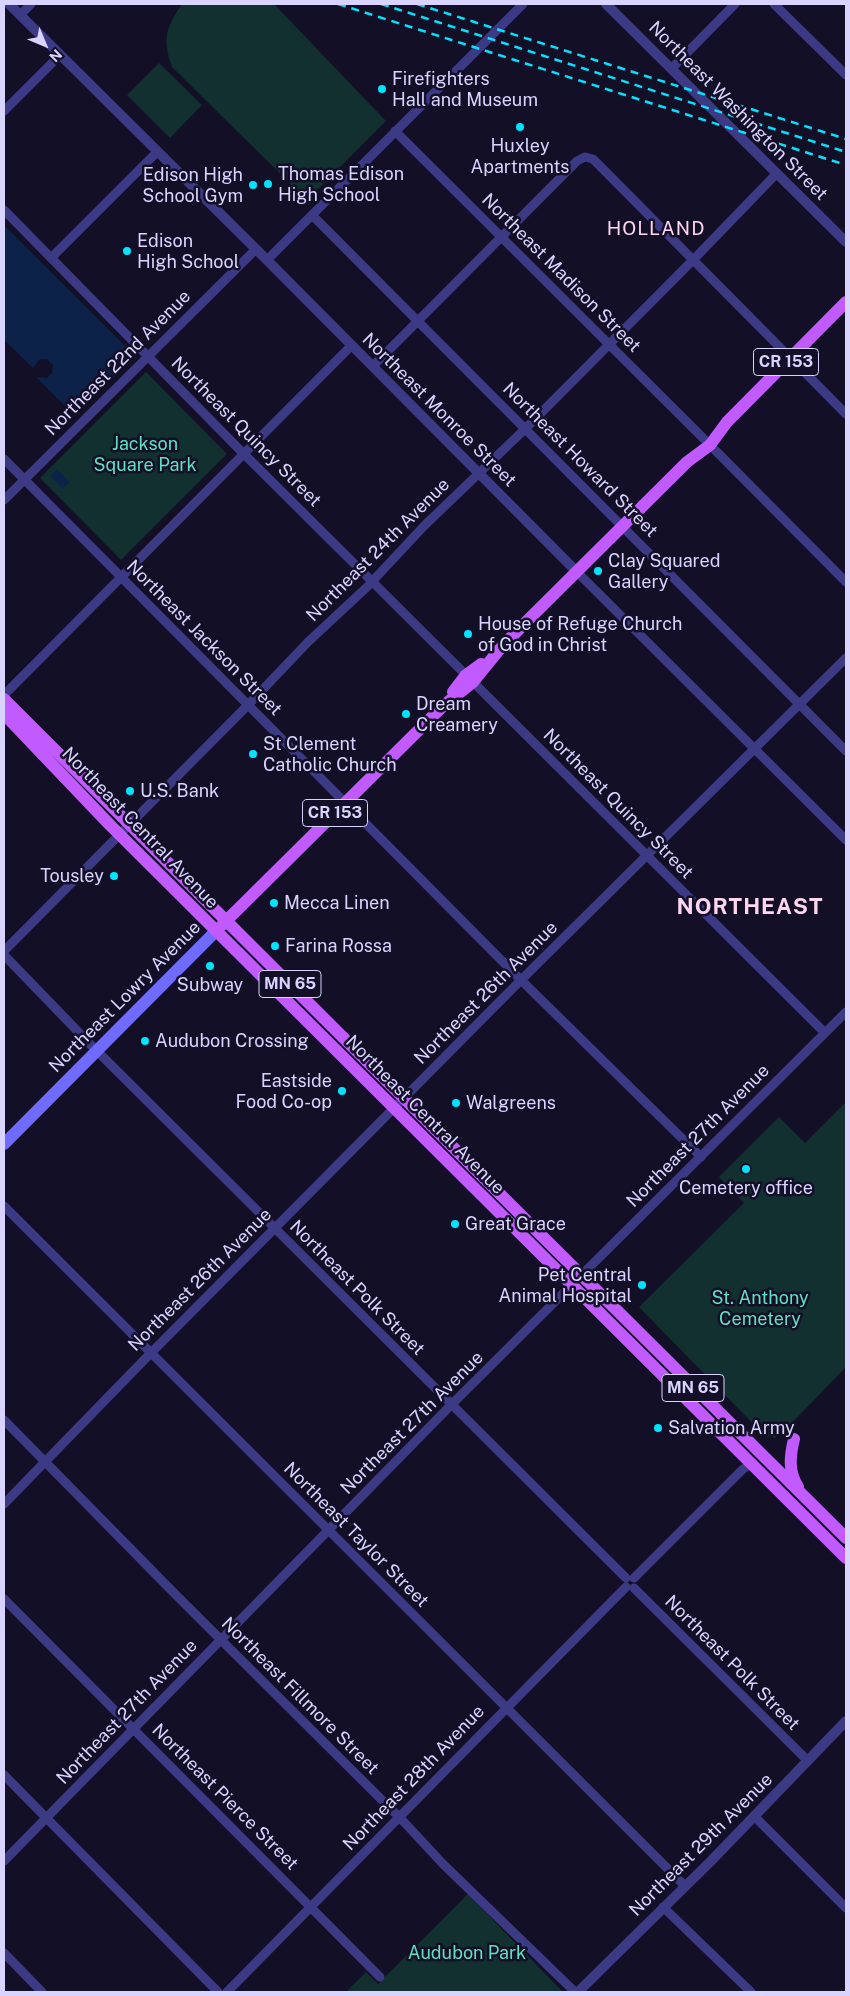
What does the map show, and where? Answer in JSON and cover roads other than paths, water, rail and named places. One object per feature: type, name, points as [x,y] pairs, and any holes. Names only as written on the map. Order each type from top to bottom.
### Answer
[{"type":"main road","name":"Northeast Lowry Avenue","points":[[4,1144],[846,302]]},
{"type":"main road","name":"Northeast Central Avenue","points":[[4,699],[128,825],[227,920],[667,1362],[846,1538]]},
{"type":"main road","name":"Northeast Central Avenue","points":[[4,714],[119,834],[846,1558]]},
{"type":"main road","points":[[794,1439],[790,1464],[794,1478],[813,1504]]},
{"type":"street","name":"Northeast Monroe Street","points":[[9,4],[256,248],[846,840]]},
{"type":"street","points":[[20,15],[31,4]]},
{"type":"street","points":[[267,260],[522,4]]},
{"type":"street","name":"Northeast Washington Street","points":[[606,4],[846,242]]},
{"type":"street","points":[[672,68],[735,4]]},
{"type":"street","points":[[774,4],[846,76]]},
{"type":"street","points":[[4,111],[60,55]]},
{"type":"street","name":"Northeast Madison Street","points":[[395,131],[846,582]]},
{"type":"street","points":[[51,258],[157,152]]},
{"type":"street","points":[[373,366],[577,161],[585,157],[593,159],[846,414]]},
{"type":"street","name":"Northeast 24th Avenue","points":[[4,951],[308,642],[372,582],[478,472],[526,428],[777,173]]},
{"type":"street","name":"Northeast Quincy Street","points":[[4,210],[243,454],[825,1033]]},
{"type":"street","name":"Northeast Howard Street","points":[[312,215],[846,751]]},
{"type":"street","name":"Northeast 22nd Avenue","points":[[4,500],[256,248]]},
{"type":"street","points":[[4,695],[352,345]]},
{"type":"street","name":"Northeast Jackson Street","points":[[4,459],[217,676],[701,1157]]},
{"type":"street","name":"Northeast 26th Avenue","points":[[4,1504],[274,1228],[846,658]]},
{"type":"street","name":"Northeast Polk Street","points":[[4,956],[808,1761]]},
{"type":"street","name":"Northeast 27th Avenue","points":[[4,1861],[451,1405],[846,1012]]},
{"type":"street","name":"Northeast Taylor Street","points":[[4,1206],[685,1886]]},
{"type":"street","name":"Northeast Fillmore Street","points":[[4,1420],[398,1816],[443,1864],[577,1992]]},
{"type":"street","name":"Northeast 28th Avenue","points":[[227,1992],[398,1816],[750,1464]]},
{"type":"street","name":"Northeast Pierce Street","points":[[4,1599],[312,1906],[380,1977]]},
{"type":"street","name":"Northeast 29th Avenue","points":[[577,1992],[845,1725]]},
{"type":"street","points":[[4,1775],[218,1992]]},
{"type":"street","points":[[754,1816],[846,1908]]},
{"type":"street","points":[[662,1907],[750,1992]]},
{"type":"street","points":[[4,1952],[42,1992]]},
{"type":"water","points":[[4,225],[135,356],[75,416],[36,377],[47,378],[52,373],[53,365],[47,359],[40,359],[33,368],[4,340]]},
{"type":"water","points":[[57,469],[70,482],[63,489],[50,476]]},
{"type":"railway","points":[[338,4],[846,165]]},
{"type":"railway","points":[[381,4],[846,152]]},
{"type":"railway","points":[[417,4],[846,139]]},
{"type":"place","name":"Firefighters Hall and Museum","points":[[382,89]]},
{"type":"place","name":"Huxley Apartments","points":[[520,127]]},
{"type":"place","name":"Thomas Edison High School","points":[[268,184]]},
{"type":"place","name":"Edison High School Gym","points":[[253,185]]},
{"type":"place","name":"Edison High School","points":[[127,251]]},
{"type":"place","name":"Clay Squared Gallery","points":[[598,571]]},
{"type":"place","name":"House of Refuge Church of God in Christ","points":[[468,634]]},
{"type":"place","name":"Dream Creamery","points":[[406,714]]},
{"type":"place","name":"St Clement Catholic Church","points":[[253,754]]},
{"type":"place","name":"U.S. Bank","points":[[130,791]]},
{"type":"place","name":"Tousley","points":[[114,876]]},
{"type":"place","name":"Mecca Linen","points":[[274,903]]},
{"type":"place","name":"Farina Rossa","points":[[275,946]]},
{"type":"place","name":"Subway","points":[[210,966]]},
{"type":"place","name":"Audubon Crossing","points":[[145,1041]]},
{"type":"place","name":"Eastside Food Co-op","points":[[342,1091]]},
{"type":"place","name":"Walgreens","points":[[456,1103]]},
{"type":"place","name":"Cemetery office","points":[[746,1169]]},
{"type":"place","name":"Great Grace","points":[[455,1224]]},
{"type":"place","name":"Pet Central Animal Hospital","points":[[642,1285]]},
{"type":"place","name":"Salvation Army","points":[[658,1428]]},
{"type":"district","name":"HOLLAND","points":[[656,229]]},
{"type":"district","name":"NORTHEAST","points":[[750,907]]},
{"type":"park label","name":"Jackson Square Park","points":[[145,454]]},
{"type":"park label","name":"St. Anthony Cemetery","points":[[760,1308]]},
{"type":"park label","name":"Audubon Park","points":[[467,1953]]}]
